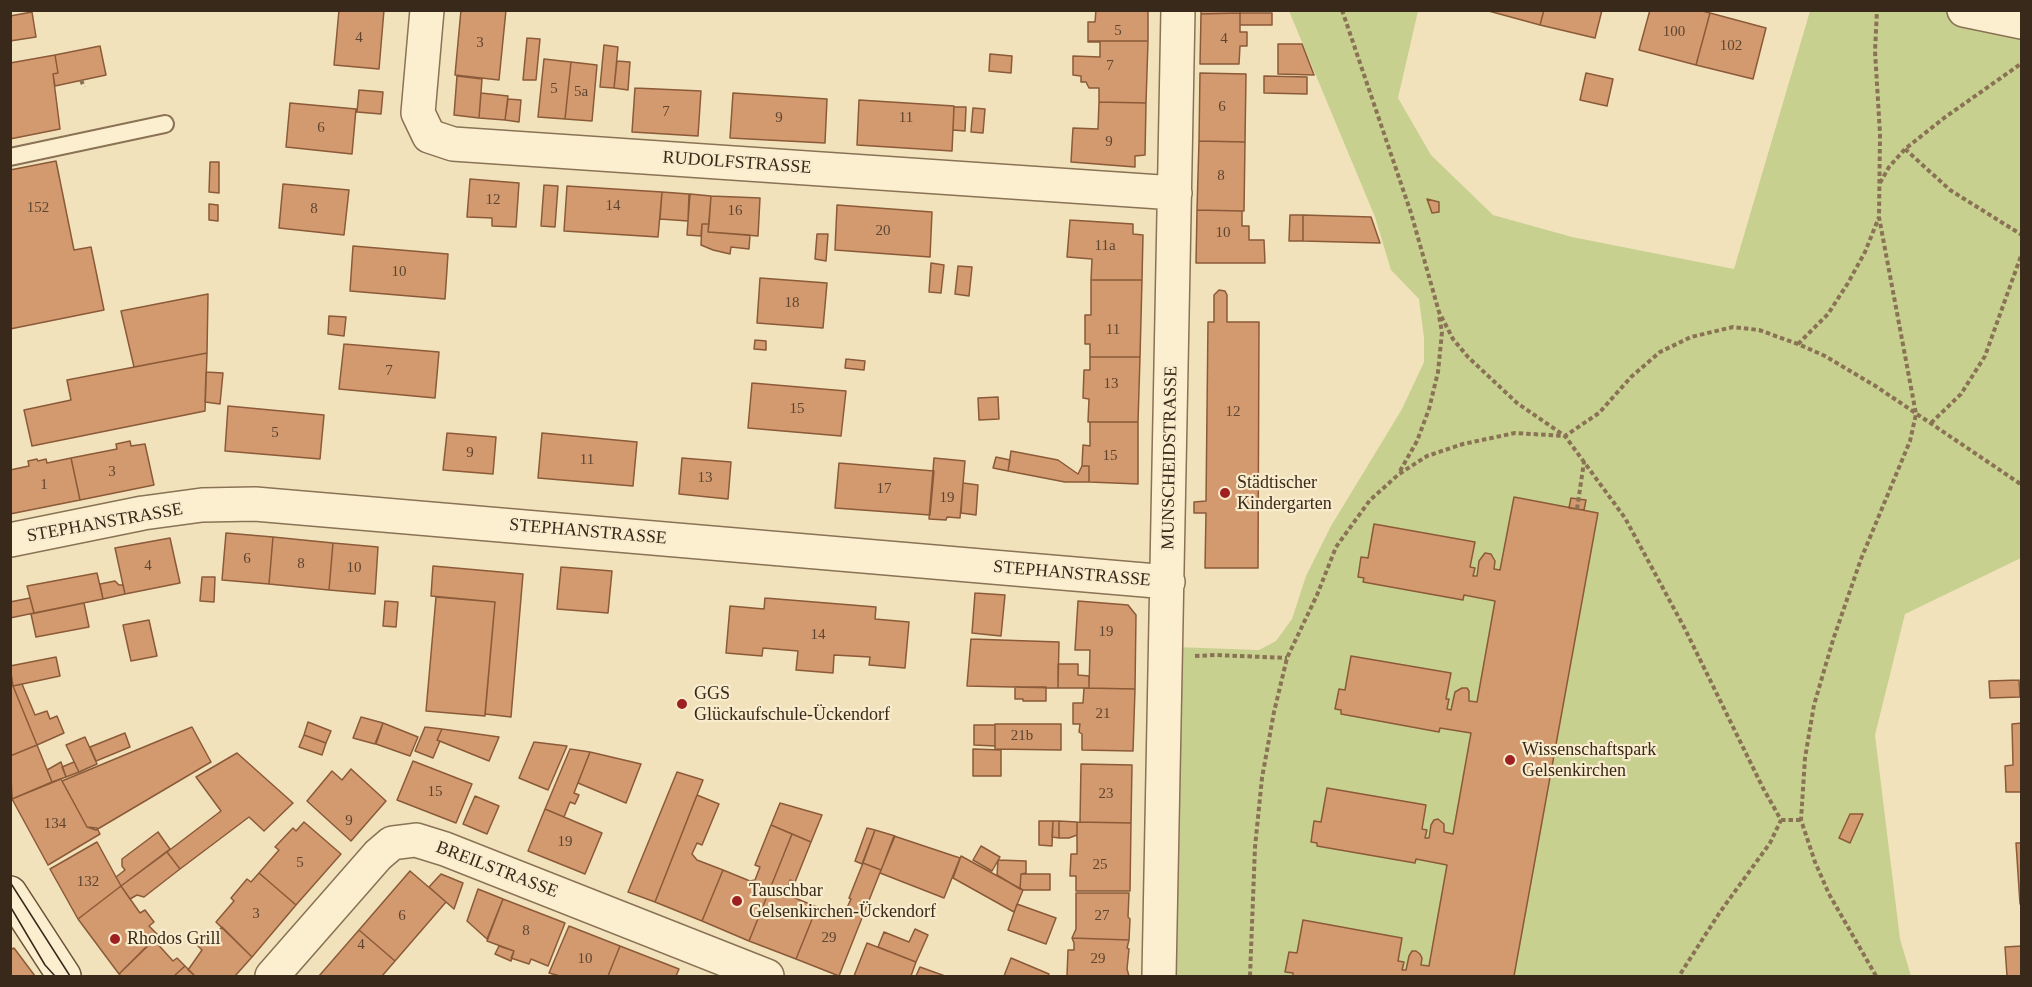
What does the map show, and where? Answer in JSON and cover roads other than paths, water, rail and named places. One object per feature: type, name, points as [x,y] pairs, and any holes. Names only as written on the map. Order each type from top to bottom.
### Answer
[{"type":"street","name":"RUDOLFSTRASSE","points":[[428,10],[418,113],[429,136],[453,144],[1175,193]]},
{"type":"street","name":"MUNSCHEIDSTRASSE","points":[[1159,976],[1178,10]]},
{"type":"street","points":[[1964,10],[2022,22]]},
{"type":"street","name":"STEPHANSTRASSE","points":[[10,540],[143,513],[202,505],[255,504],[1168,582]]},
{"type":"street","name":"BREILSTRASSE","points":[[272,976],[378,855],[392,843],[416,840],[445,849],[767,976]]},
{"type":"street","points":[[10,892],[64,976]]},
{"type":"lane","points":[[10,157],[165,124]]},
{"type":"tram line","points":[[10,882],[70,976]]},
{"type":"tram line","points":[[10,906],[45,965],[55,976]]},
{"type":"place","name":"Städtischer Kindergarten","points":[[1225,493]]},
{"type":"place","name":"GGS Glückaufschule-Ückendorf","points":[[682,704]]},
{"type":"place","name":"Wissenschaftspark Gelsenkirchen","points":[[1510,760]]},
{"type":"place","name":"Tauschbar Gelsenkirchen-Ückendorf","points":[[737,901]]},
{"type":"place","name":"Rhodos Grill","points":[[115,939]]}]
